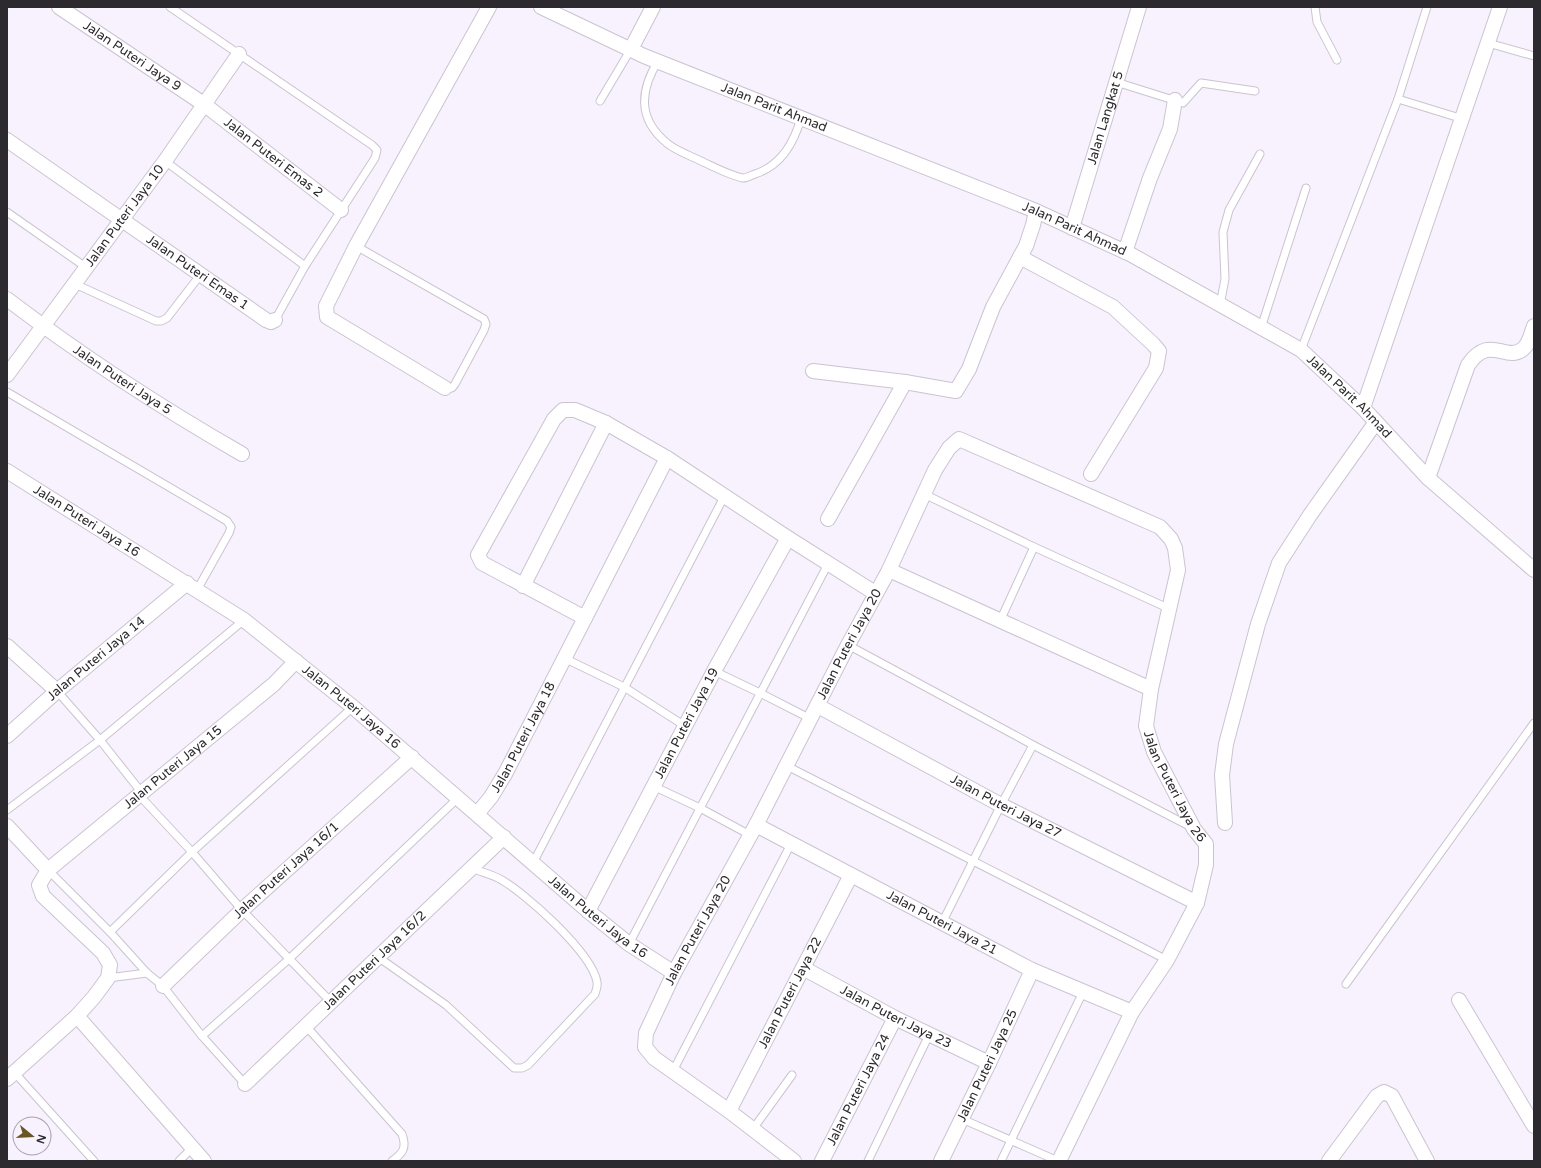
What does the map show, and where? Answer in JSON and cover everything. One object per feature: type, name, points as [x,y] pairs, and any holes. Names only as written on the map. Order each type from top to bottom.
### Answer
[{"type":"street","name":"Jalan Puteri Jaya 9","points":[[59,7],[205,105]]},
{"type":"street","name":"Jalan Parit Ahmad","points":[[541,7],[628,54],[655,66],[800,122],[1035,218],[1072,228],[1125,252],[1300,350],[1363,408],[1428,478],[1534,570]]},
{"type":"street","points":[[628,54],[653,7]]},
{"type":"street","name":"Jalan Langkat 5","points":[[1072,228],[1139,7]]},
{"type":"street","points":[[1363,408],[1500,7]]},
{"type":"street","points":[[445,388],[327,317],[326,306],[356,246],[488,9]]},
{"type":"street","name":"Jalan Puteri Jaya 10","points":[[7,375],[165,161],[239,54]]},
{"type":"street","points":[[1125,252],[1150,178],[1170,129],[1175,100]]},
{"type":"street","name":"Jalan Puteri Emas 2","points":[[205,105],[341,210]]},
{"type":"street","name":"Jalan Puteri Emas 1","points":[[7,140],[266,320],[271,322],[275,320]]},
{"type":"street","points":[[813,371],[905,382],[956,391],[969,368],[992,307],[1023,251],[1035,218]]},
{"type":"street","points":[[1023,251],[1113,307],[1159,351],[1156,368],[1091,474]]},
{"type":"street","name":"Jalan Puteri Jaya 5","points":[[7,299],[43,327],[116,377],[193,426],[242,454]]},
{"type":"street","points":[[1428,478],[1468,365],[1474,355],[1482,350],[1490,349],[1513,352],[1522,350],[1528,342],[1534,326]]},
{"type":"street","points":[[828,519],[905,382]]},
{"type":"street","points":[[585,618],[482,563],[478,555],[554,419],[563,410],[575,410],[606,423],[667,458],[726,495],[828,564],[875,593]]},
{"type":"street","points":[[1225,823],[1222,775],[1226,744],[1244,673],[1279,564],[1310,515],[1376,422]]},
{"type":"street","points":[[523,586],[606,423]]},
{"type":"street","name":"Jalan Puteri Jaya 20","points":[[673,1071],[654,1058],[645,1047],[646,1032],[674,973],[753,830],[875,593],[889,570],[935,470],[945,454],[959,440],[1160,527]]},
{"type":"street","name":"Jalan Puteri Jaya 18","points":[[477,814],[491,797],[505,774],[667,458]]},
{"type":"street","name":"Jalan Puteri Jaya 16","points":[[7,471],[244,620],[353,707],[629,944],[674,973]]},
{"type":"street","name":"Jalan Puteri Jaya 26","points":[[1058,1161],[1132,1012],[1167,960],[1197,904],[1206,865],[1206,844],[1194,829],[1154,752],[1146,726],[1151,689],[1178,570],[1175,548],[1171,539],[1160,527]]},
{"type":"street","name":"Jalan Puteri Jaya 19","points":[[588,910],[714,671],[788,538]]},
{"type":"street","points":[[889,570],[1151,689]]},
{"type":"street","name":"Jalan Puteri Jaya 14","points":[[7,735],[57,690],[192,586]]},
{"type":"street","points":[[7,646],[57,690]]},
{"type":"street","name":"Jalan Puteri Jaya 15","points":[[48,870],[274,684],[296,661]]},
{"type":"street","name":"Jalan Puteri Jaya 27","points":[[818,706],[1000,805],[1197,904]]},
{"type":"street","name":"Jalan Puteri Jaya 16/1","points":[[163,986],[242,910],[412,757]]},
{"type":"street","points":[[7,826],[48,870],[39,885],[42,896],[103,953],[110,965],[108,978],[77,1016],[10,1075]]},
{"type":"street","name":"Jalan Puteri Jaya 21","points":[[753,830],[791,844],[1032,970],[1132,1012]]},
{"type":"street","name":"Jalan Puteri Jaya 16/2","points":[[245,1084],[504,837]]},
{"type":"street","name":"Jalan Puteri Jaya 22","points":[[730,1111],[851,875]]},
{"type":"street","name":"Jalan Puteri Jaya 23","points":[[803,968],[895,1018],[989,1063]]},
{"type":"street","name":"Jalan Puteri Jaya 25","points":[[941,1161],[1032,970]]},
{"type":"street","points":[[1459,1000],[1534,1126]]},
{"type":"street","points":[[77,1016],[204,1161]]},
{"type":"street","name":"Jalan Puteri Jaya 24","points":[[822,1161],[895,1018]]},
{"type":"street","points":[[673,1071],[730,1111],[794,1161]]},
{"type":"street","points":[[1329,1161],[1377,1096],[1384,1092],[1392,1096],[1425,1160]]},
{"type":"lane","points":[[170,7],[372,145],[377,150],[375,158],[305,266],[275,320]]},
{"type":"lane","points":[[1315,7],[1316,22],[1337,60]]},
{"type":"lane","points":[[1300,350],[1398,99],[1427,7]]},
{"type":"lane","points":[[1488,43],[1534,56]]},
{"type":"lane","points":[[600,102],[628,54]]},
{"type":"lane","points":[[655,66],[645,90],[644,108],[649,123],[668,145],[722,170],[744,178],[760,173],[778,162],[792,143],[800,122]]},
{"type":"lane","points":[[1116,82],[1183,103],[1201,83],[1255,91]]},
{"type":"lane","points":[[1398,99],[1463,119]]},
{"type":"lane","points":[[1220,305],[1225,279],[1223,232],[1229,210],[1260,154]]},
{"type":"lane","points":[[165,161],[305,266]]},
{"type":"lane","points":[[1261,328],[1306,188]]},
{"type":"lane","points":[[7,212],[87,268]]},
{"type":"lane","points":[[356,246],[484,319],[486,324],[484,330],[455,384],[452,388],[445,388]]},
{"type":"lane","points":[[75,284],[161,322],[167,318],[200,274]]},
{"type":"lane","points":[[7,392],[227,521],[231,527],[229,533],[192,586]]},
{"type":"lane","points":[[924,494],[1034,547],[1170,609]]},
{"type":"lane","points":[[533,863],[726,495]]},
{"type":"lane","points":[[1000,621],[1034,547]]},
{"type":"lane","points":[[629,944],[828,564]]},
{"type":"lane","points":[[7,810],[100,740],[244,620]]},
{"type":"lane","points":[[848,645],[1033,745],[1194,829]]},
{"type":"lane","points":[[564,658],[624,687],[685,726]]},
{"type":"lane","points":[[714,671],[760,692],[811,719]]},
{"type":"lane","points":[[57,690],[100,740],[141,794],[242,910],[331,1002]]},
{"type":"lane","points":[[110,932],[192,852],[353,707]]},
{"type":"lane","points":[[1346,984],[1534,723]]},
{"type":"lane","points":[[942,923],[1000,805],[1033,745]]},
{"type":"lane","points":[[787,766],[1167,960]]},
{"type":"lane","points":[[653,786],[700,808],[753,830]]},
{"type":"lane","points":[[202,1036],[289,959],[458,798]]},
{"type":"lane","points":[[673,1071],[791,844]]},
{"type":"lane","points":[[378,957],[446,1005],[514,1068],[522,1068],[528,1065],[595,994],[598,983],[595,974],[577,948],[532,901],[498,878],[472,868]]},
{"type":"lane","points":[[48,870],[110,932],[147,973],[163,986],[202,1036],[245,1084]]},
{"type":"lane","points":[[108,978],[147,973]]},
{"type":"lane","points":[[1001,1161],[1083,992]]},
{"type":"lane","points":[[306,1026],[402,1134],[405,1148],[402,1154],[392,1161]]},
{"type":"lane","points":[[868,1161],[929,1035]]},
{"type":"lane","points":[[753,1129],[792,1074]]},
{"type":"lane","points":[[10,1075],[94,1161]]},
{"type":"lane","points":[[962,1119],[1058,1161]]},
{"type":"lane","points":[[179,1161],[192,1148]]}]
